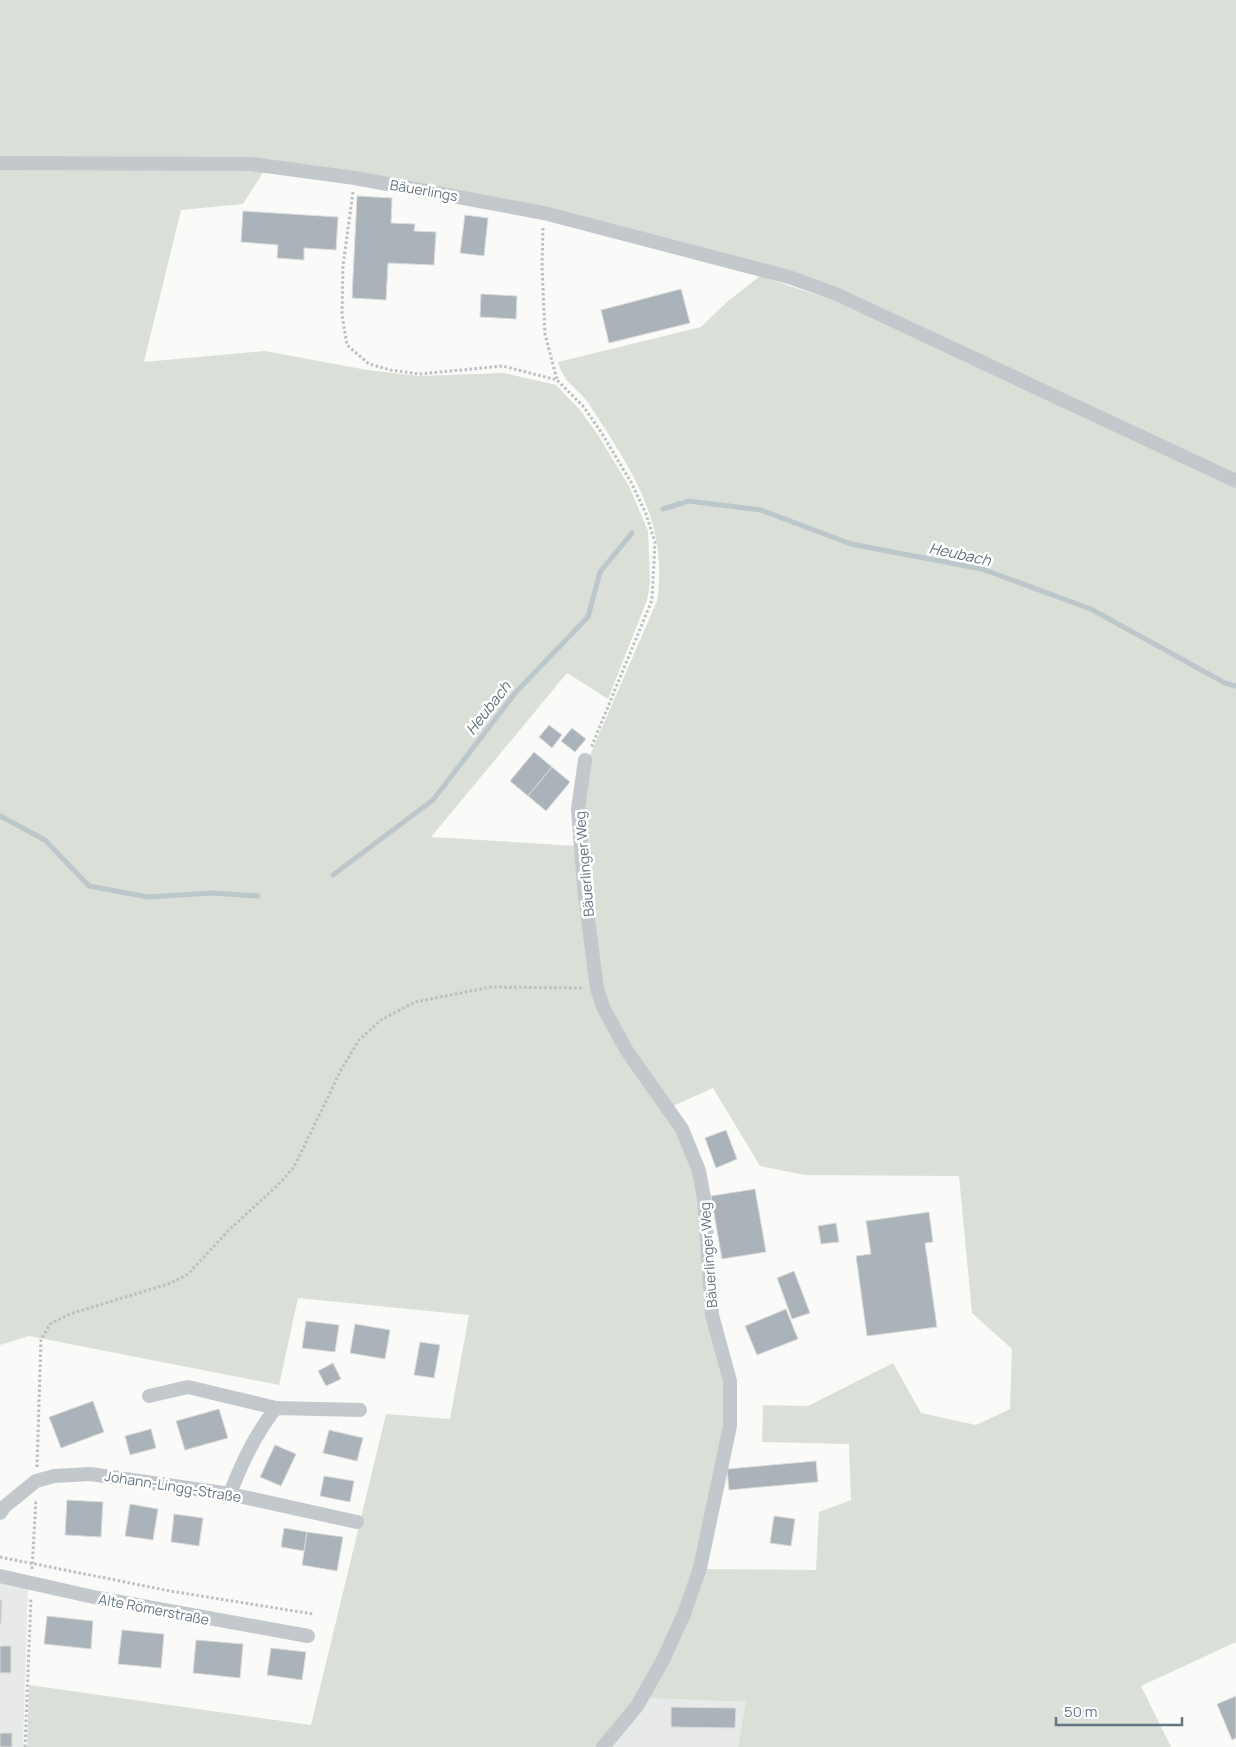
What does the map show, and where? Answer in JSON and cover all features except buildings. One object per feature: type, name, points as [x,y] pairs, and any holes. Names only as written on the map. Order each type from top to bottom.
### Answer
[{"type":"street","name":"Bäuerlings","points":[[0,163],[251,164],[355,178],[544,213],[789,277],[836,294],[1236,481]]},
{"type":"street","name":"Bäuerlinger Weg","points":[[585,760],[578,809],[584,887],[597,989],[604,1009],[627,1051],[682,1129],[699,1171],[704,1198],[712,1315],[727,1361],[731,1404],[730,1426],[700,1568],[684,1614],[663,1660],[637,1706],[603,1747]]},
{"type":"street","points":[[149,1396],[188,1387],[276,1408],[360,1410]]},
{"type":"street","points":[[230,1494],[238,1472],[266,1420],[276,1408]]},
{"type":"street","name":"Johann-Lingg-Straße","points":[[0,1513],[4,1507],[36,1481],[54,1476],[90,1474],[230,1494],[357,1522]]},
{"type":"street","name":"Alte Römerstraße","points":[[0,1576],[98,1598],[308,1636]]},
{"type":"path","points":[[355,178],[343,266],[342,306],[347,345],[369,364],[391,370],[419,374],[503,366],[557,380]]},
{"type":"path","points":[[544,213],[543,318],[545,334],[557,380],[583,406],[628,477],[646,514],[655,542],[652,600],[585,760]]},
{"type":"path","points":[[25,1747],[41,1340],[50,1324],[70,1314],[171,1283],[188,1274],[229,1230],[280,1183],[294,1167],[341,1070],[359,1040],[381,1020],[415,1002],[491,987],[597,989]]},
{"type":"path","points":[[0,1557],[170,1591],[313,1614]]},
{"type":"shaded area","points":[[0,0],[1236,0],[1236,475],[839,288],[551,209],[358,172],[252,159],[0,159]]},
{"type":"shaded area","points":[[0,169],[264,171],[243,204],[181,210],[144,362],[265,351],[367,370],[419,376],[504,373],[556,385],[580,410],[598,435],[629,486],[648,531],[650,582],[647,600],[608,699],[567,673],[431,837],[577,846],[590,983],[677,1131],[695,1173],[714,1332],[728,1404],[697,1568],[680,1613],[634,1704],[599,1747],[27,1747],[29,1685],[311,1725],[386,1414],[450,1419],[469,1315],[298,1298],[279,1385],[29,1336],[0,1345]]},
{"type":"shaded area","points":[[760,276],[832,300],[1236,486],[1236,1642],[1141,1686],[1171,1747],[738,1747],[746,1702],[646,1698],[703,1569],[816,1570],[819,1512],[851,1500],[849,1444],[762,1442],[763,1405],[808,1406],[893,1363],[921,1413],[976,1425],[1010,1409],[1012,1349],[972,1313],[959,1176],[805,1175],[760,1166],[713,1088],[673,1106],[619,1028],[602,988],[581,810],[588,760],[657,601],[659,572],[657,545],[652,520],[632,473],[589,404],[564,376],[558,362],[701,327],[727,302]]},
{"type":"shaded area","points":[[0,1582],[28,1589],[23,1747],[0,1747]]},
{"type":"shaded area","points":[[646,1698],[747,1702],[738,1747],[606,1747]]},
{"type":"waterway","name":"Heubach","points":[[663,509],[689,501],[761,510],[851,544],[982,569],[1091,609],[1225,683],[1236,686]]},
{"type":"waterway","name":"Heubach","points":[[333,875],[433,800],[516,692],[588,617],[600,572],[632,533]]},
{"type":"waterway","name":"Heubach","points":[[0,816],[45,840],[89,886],[148,897],[211,893],[258,896]]}]
